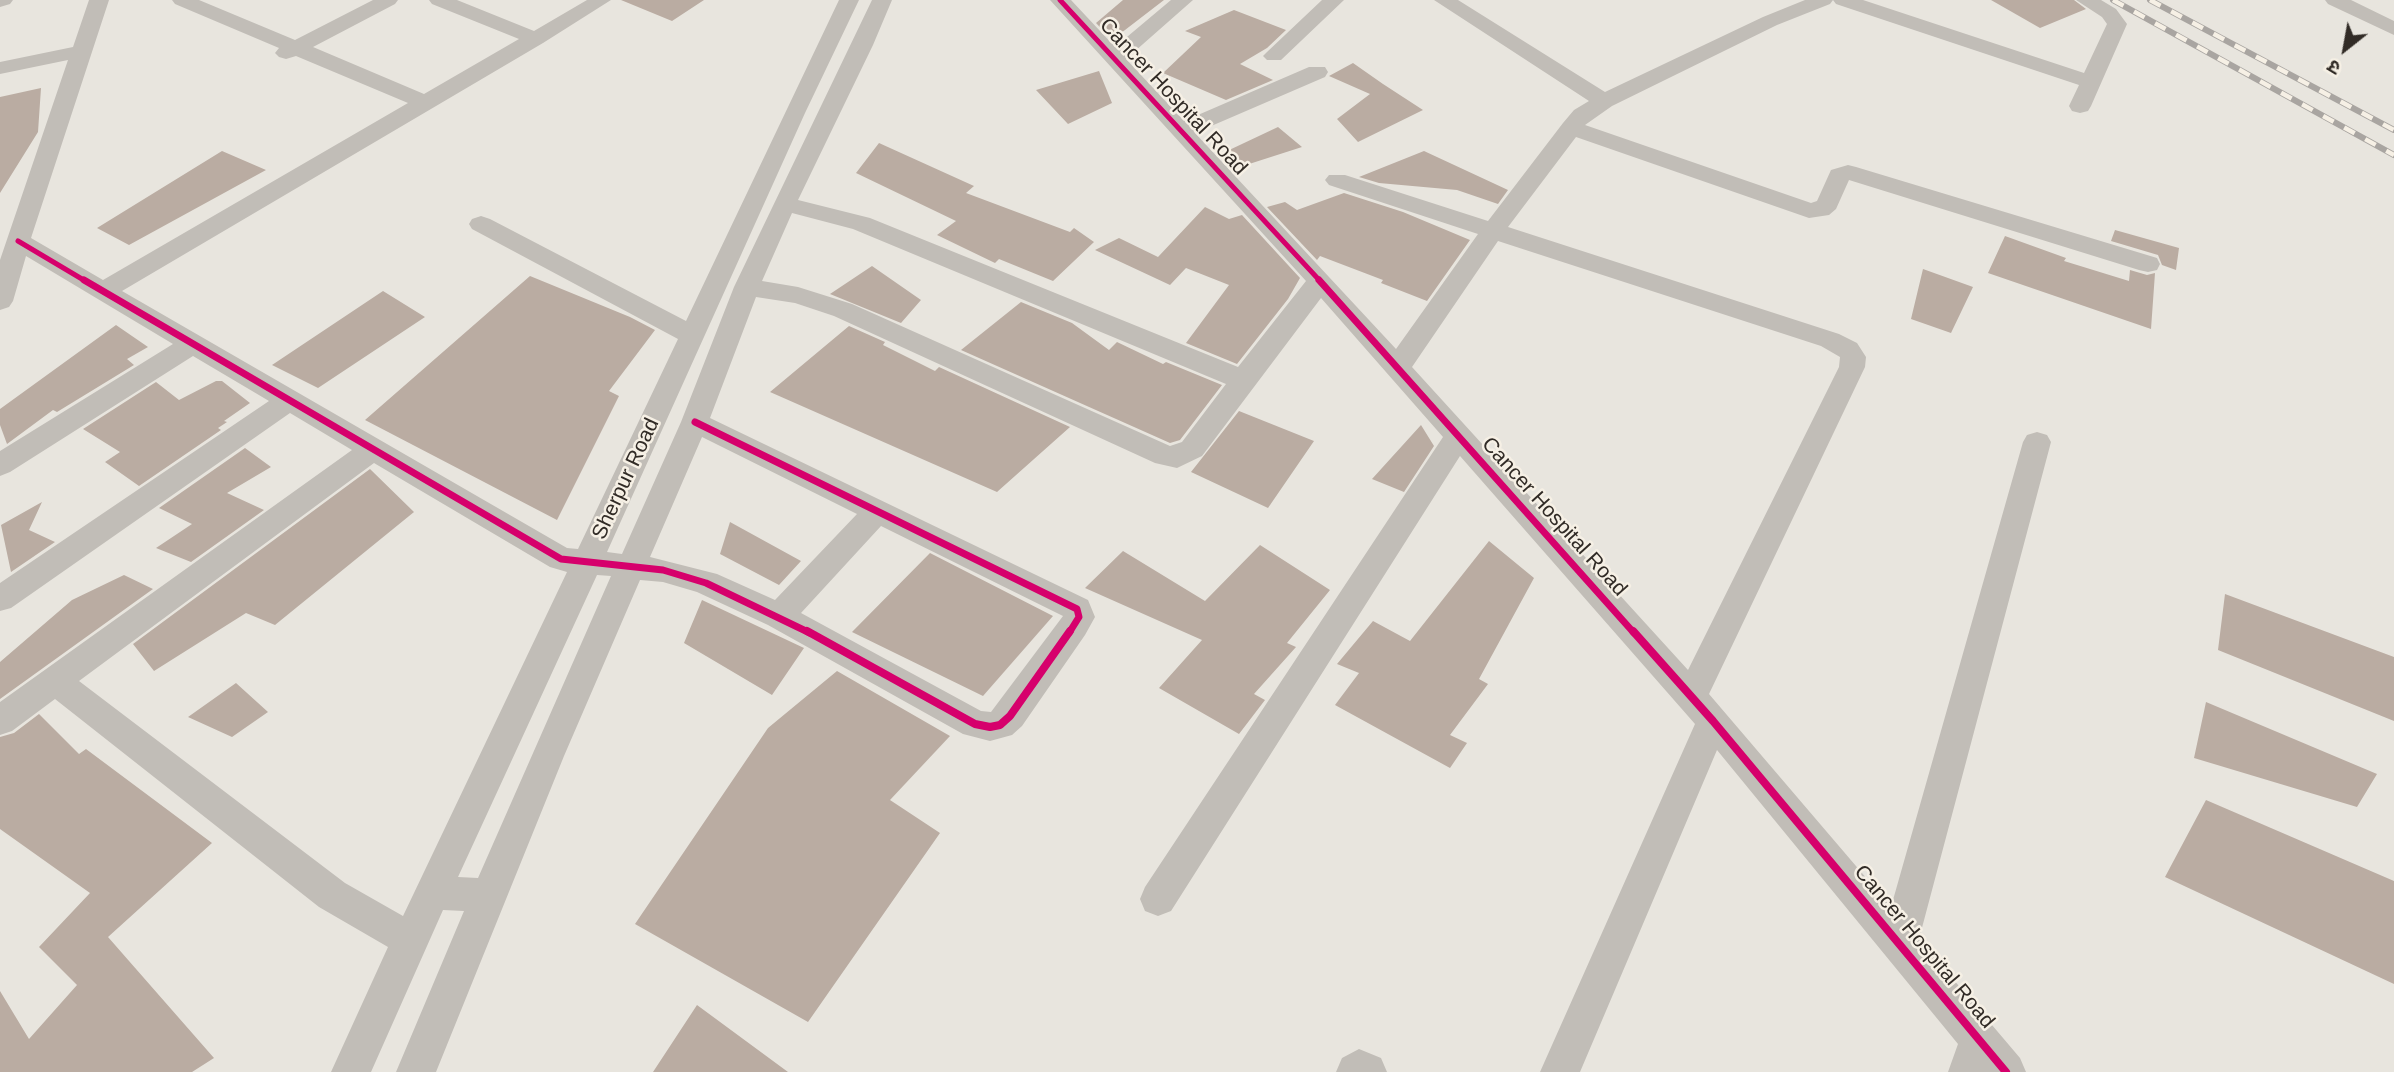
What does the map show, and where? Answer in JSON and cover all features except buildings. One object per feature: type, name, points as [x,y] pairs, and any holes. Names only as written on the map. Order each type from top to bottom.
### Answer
[{"type":"street","points":[[0,301],[99,0]]},
{"type":"street","points":[[182,0],[426,103]]},
{"type":"street","points":[[273,60],[388,0]]},
{"type":"street","points":[[439,0],[536,39]]},
{"type":"street","points":[[103,291],[601,0]]},
{"type":"street","name":"Sherpur Road","points":[[351,1072],[793,113],[849,0]]},
{"type":"street","name":"Sherpur Road","points":[[416,1072],[629,565],[695,422],[747,287],[784,204],[863,45],[881,0]]},
{"type":"street","points":[[1113,59],[1183,0]]},
{"type":"street","points":[[1274,56],[1334,0]]},
{"type":"street","points":[[1444,0],[1604,101]]},
{"type":"street","points":[[1397,368],[1494,229],[1582,115],[1604,101],[1770,21],[1823,0]]},
{"type":"street","points":[[1843,0],[2091,82]]},
{"type":"street","points":[[2080,106],[2117,24],[2109,13],[2086,0]]},
{"type":"street","points":[[2335,0],[2394,29]]},
{"type":"street","name":"Cancer Hospital Road","points":[[1071,4],[1113,59],[1320,281],[1702,709],[1899,945],[1974,1056],[2006,1072]]},
{"type":"street","points":[[0,68],[82,51]]},
{"type":"street","points":[[1180,131],[1317,72]]},
{"type":"street","points":[[1571,128],[1809,211],[1821,210],[1828,204],[1839,175],[1847,173],[2148,264]]},
{"type":"street","points":[[1337,180],[1494,229],[1830,341],[1848,349],[1853,358],[1852,367],[1702,709],[1560,1072]]},
{"type":"street","points":[[784,204],[861,223],[1244,380]]},
{"type":"street","points":[[481,224],[692,335]]},
{"type":"street","points":[[18,241],[561,559],[663,570],[706,583],[779,616],[975,724],[990,727],[1000,725],[1010,716],[1074,626],[1079,617],[1077,609],[695,422]]},
{"type":"street","points":[[747,287],[798,295],[844,310],[1166,456],[1177,458],[1192,450],[1320,281]]},
{"type":"street","points":[[0,465],[192,344]]},
{"type":"street","points":[[0,599],[290,400]]},
{"type":"street","points":[[1158,899],[1458,437]]},
{"type":"street","points":[[1899,945],[2037,442]]},
{"type":"street","points":[[0,721],[373,449]]},
{"type":"street","points":[[779,616],[879,510]]},
{"type":"street","points":[[55,681],[332,895],[410,940]]},
{"type":"street","points":[[434,892],[490,896]]},
{"type":"street","points":[[1356,1072],[1359,1069],[1367,1072]]},
{"type":"railway","points":[[2113,0],[2394,155]]},
{"type":"railway","points":[[2150,0],[2394,130]]},
{"type":"cycle path","points":[[1060,0],[1320,281],[1713,721],[2006,1072]]},
{"type":"cycle path","points":[[18,241],[561,559],[663,570],[706,583],[779,616],[975,724],[990,727],[1000,725],[1010,716],[1074,626],[1079,617],[1077,609],[695,422]]}]
